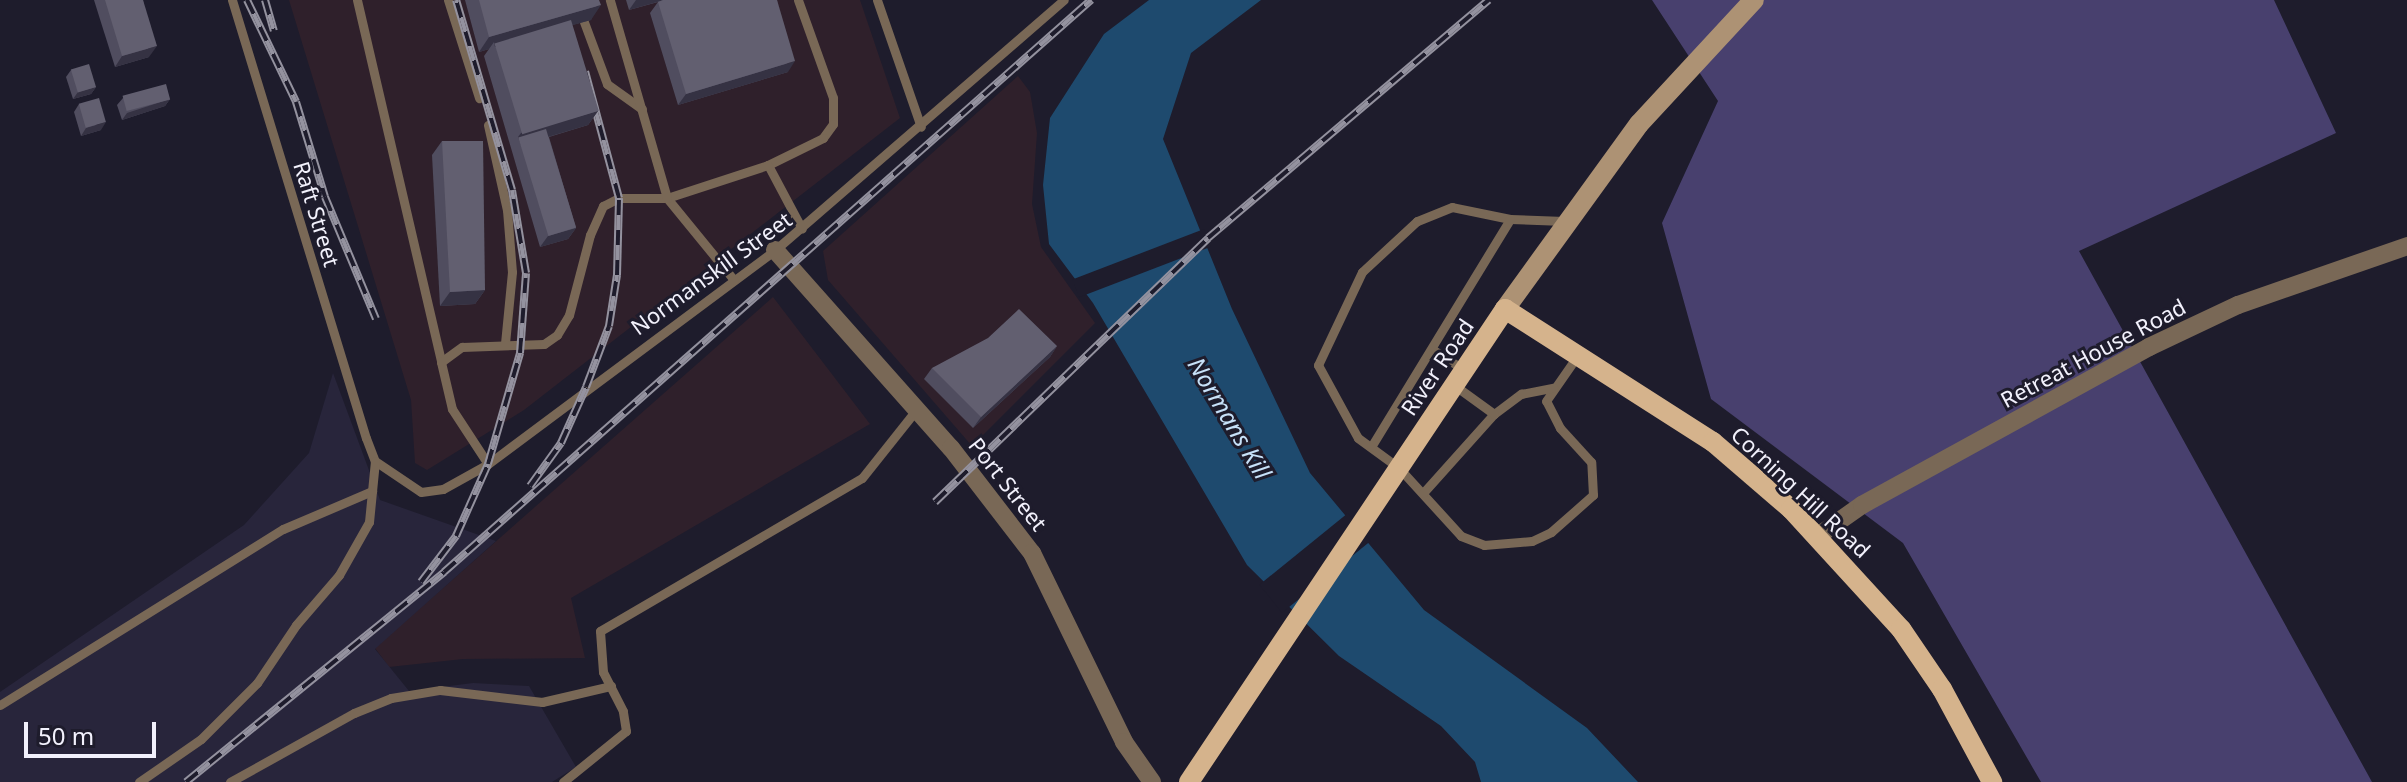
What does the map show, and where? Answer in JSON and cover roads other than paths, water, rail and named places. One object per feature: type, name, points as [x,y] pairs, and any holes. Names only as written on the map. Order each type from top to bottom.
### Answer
[{"type":"main road","name":"River Road","points":[[1189,782],[1564,221],[1639,124],[1754,0]]},
{"type":"main road","name":"Corning Hill Road","points":[[1505,309],[1713,442],[1818,536],[1923,659],[1992,782]]},
{"type":"street","name":"Retreat House Road","points":[[1818,536],[1862,505],[2149,347],[2238,305],[2407,246]]},
{"type":"street","name":"Port Street","points":[[775,250],[916,410],[1032,553],[1124,742],[1152,782]]},
{"type":"lane","name":"Raft Street","points":[[232,0],[375,461]]},
{"type":"lane","points":[[357,0],[452,409],[488,464]]},
{"type":"lane","points":[[448,0],[479,98]]},
{"type":"lane","points":[[610,0],[667,198],[734,280]]},
{"type":"lane","points":[[441,362],[462,347],[544,344],[557,335],[569,315],[590,235],[603,206],[619,198],[667,198],[768,165],[823,138],[833,124],[833,98],[798,0]]},
{"type":"lane","points":[[877,0],[921,127]]},
{"type":"lane","name":"Normanskill Street","points":[[375,461],[421,492],[443,489],[488,464],[802,229],[1064,0]]},
{"type":"lane","points":[[584,22],[607,84],[642,109]]},
{"type":"lane","points":[[488,125],[507,210],[511,256],[505,344]]},
{"type":"lane","points":[[768,165],[802,229]]},
{"type":"lane","points":[[1564,221],[1510,219],[1452,207],[1417,221],[1362,272],[1318,365],[1358,438],[1399,468],[1471,543],[1532,541],[1551,532],[1593,495],[1595,480],[1591,462],[1548,410],[1553,388],[1578,355]]},
{"type":"lane","points":[[1371,447],[1510,219]]},
{"type":"lane","points":[[1432,349],[1494,414]]},
{"type":"lane","points":[[1423,493],[1494,414],[1521,394],[1553,388]]},
{"type":"lane","points":[[563,782],[626,731],[623,711],[603,672],[600,631],[862,478],[916,410]]},
{"type":"lane","points":[[139,782],[201,739],[257,683],[296,625],[339,575],[369,522],[375,461]]},
{"type":"lane","points":[[0,705],[283,529],[372,491]]},
{"type":"lane","points":[[230,782],[354,713],[391,698],[440,690],[498,693],[542,702],[611,686]]},
{"type":"water","name":"Normans Kill","points":[[1149,0],[1261,0],[1191,53],[1163,139],[1232,309],[1310,473],[1424,610],[1587,728],[1638,782],[1481,782],[1475,762],[1441,726],[1339,656],[1247,565],[1093,303],[1049,244],[1043,185],[1050,118],[1104,34]]},
{"type":"railway","points":[[247,0],[296,102],[325,197],[376,319]]},
{"type":"railway","points":[[265,0],[274,31]]},
{"type":"railway","points":[[421,582],[456,536],[488,464],[520,353],[526,273],[512,190],[456,0]]},
{"type":"railway","points":[[186,782],[444,572],[1091,0]]},
{"type":"railway","points":[[935,502],[1208,238],[1489,0]]},
{"type":"railway","points":[[530,486],[561,443],[586,387],[609,326],[617,275],[619,198],[585,71]]}]
